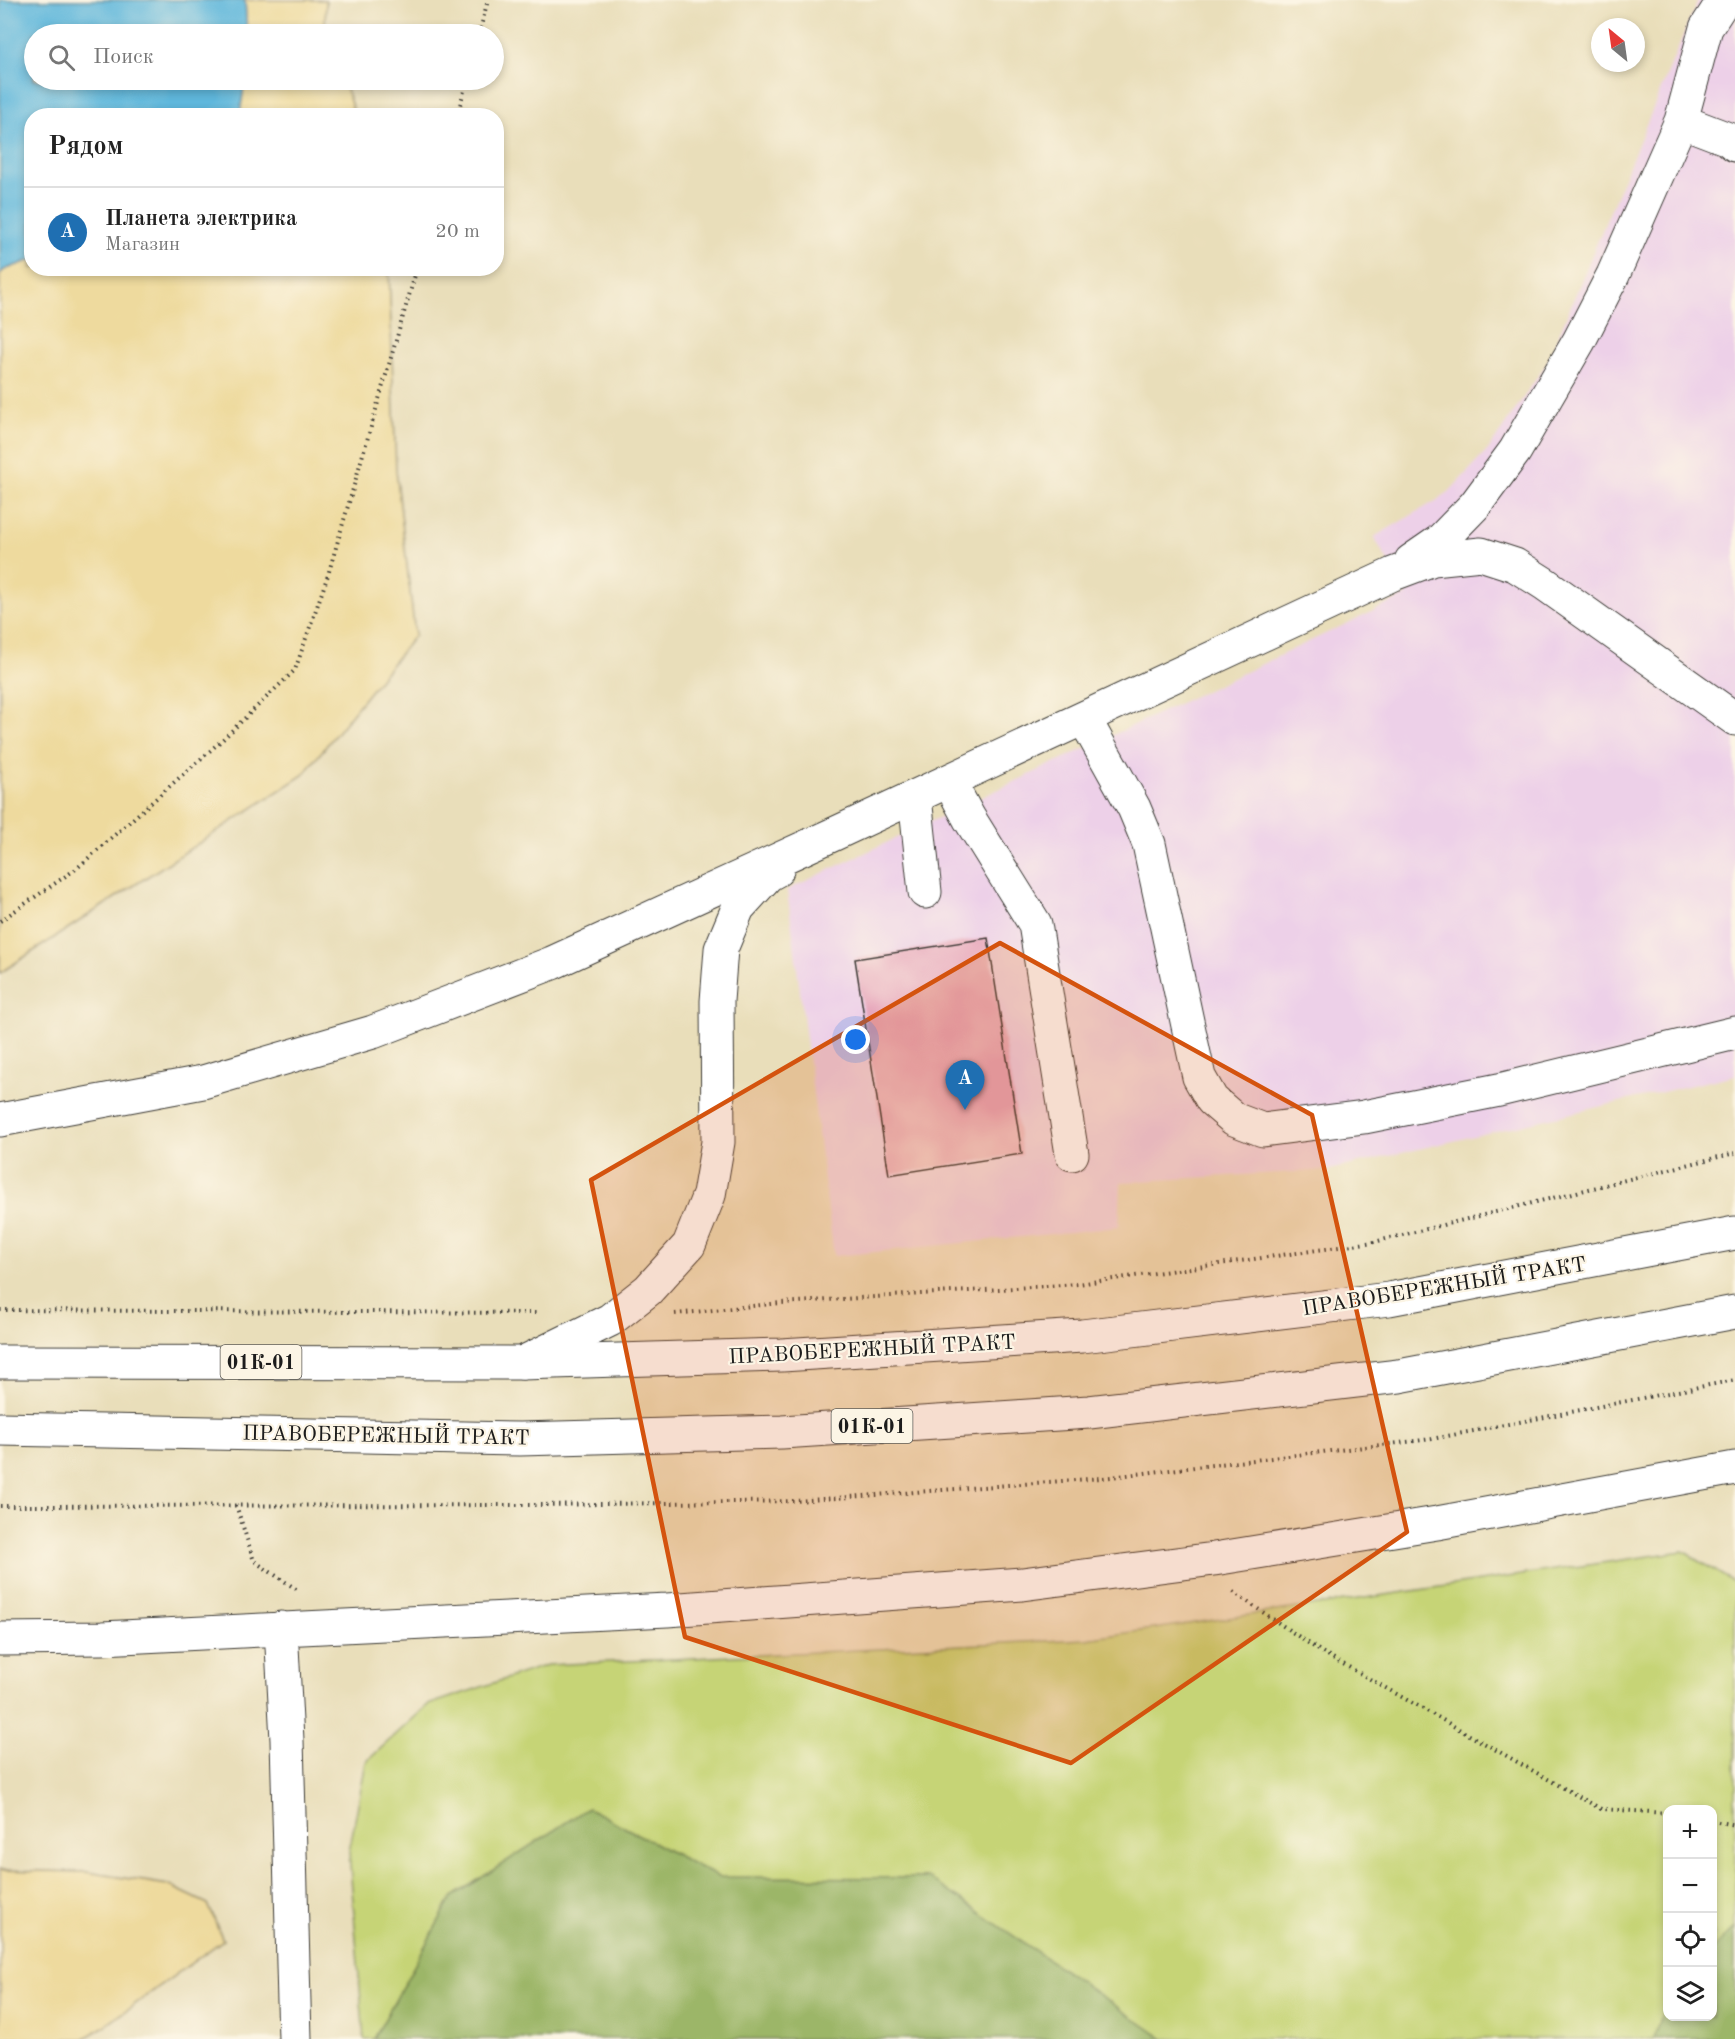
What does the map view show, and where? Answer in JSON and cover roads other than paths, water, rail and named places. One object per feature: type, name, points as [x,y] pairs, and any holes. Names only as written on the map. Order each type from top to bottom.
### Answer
[{"type":"main road","points":[[1393,574],[1440,541],[1475,505],[1515,450],[1589,322],[1613,275],[1681,121],[1706,28],[1724,0]]},
{"type":"main road","points":[[1681,121],[1728,139],[1735,145]]},
{"type":"main road","points":[[0,1119],[203,1082],[373,1032],[552,963],[1393,574],[1433,559],[1481,554],[1515,565],[1735,719]]},
{"type":"main road","points":[[1084,718],[1134,808],[1149,844],[1200,1077],[1212,1100],[1234,1119],[1263,1130],[1364,1117],[1498,1090],[1735,1034]]},
{"type":"main road","points":[[949,781],[969,818],[1035,924],[1072,1154]]},
{"type":"main road","points":[[915,796],[925,892]]},
{"type":"main road","points":[[522,1363],[610,1320],[648,1290],[689,1245],[709,1195],[718,1142],[717,1002],[721,949],[738,908],[768,875],[832,835]]},
{"type":"main road","name":"ПРАВОБЕРЕЖНЫЙ ТРАКТ","points":[[0,1362],[522,1363],[782,1355],[1082,1336],[1389,1299],[1735,1233]]},
{"type":"main road","name":"ПРАВОБЕРЕЖНЫЙ ТРАКТ","points":[[0,1429],[520,1439],[782,1432],[1089,1412],[1399,1376],[1735,1312]]},
{"type":"main road","points":[[0,1639],[102,1638],[667,1610],[1022,1584],[1190,1562],[1437,1523],[1735,1468]]},
{"type":"main road","points":[[280,1628],[287,1740],[295,2039]]},
{"type":"water","points":[[0,0],[245,0],[246,24],[24,24],[24,90],[244,90],[241,108],[24,108],[24,263],[4,270],[0,274]]},
{"type":"place","name":"Планета электрика","points":[[965,1110]]}]
